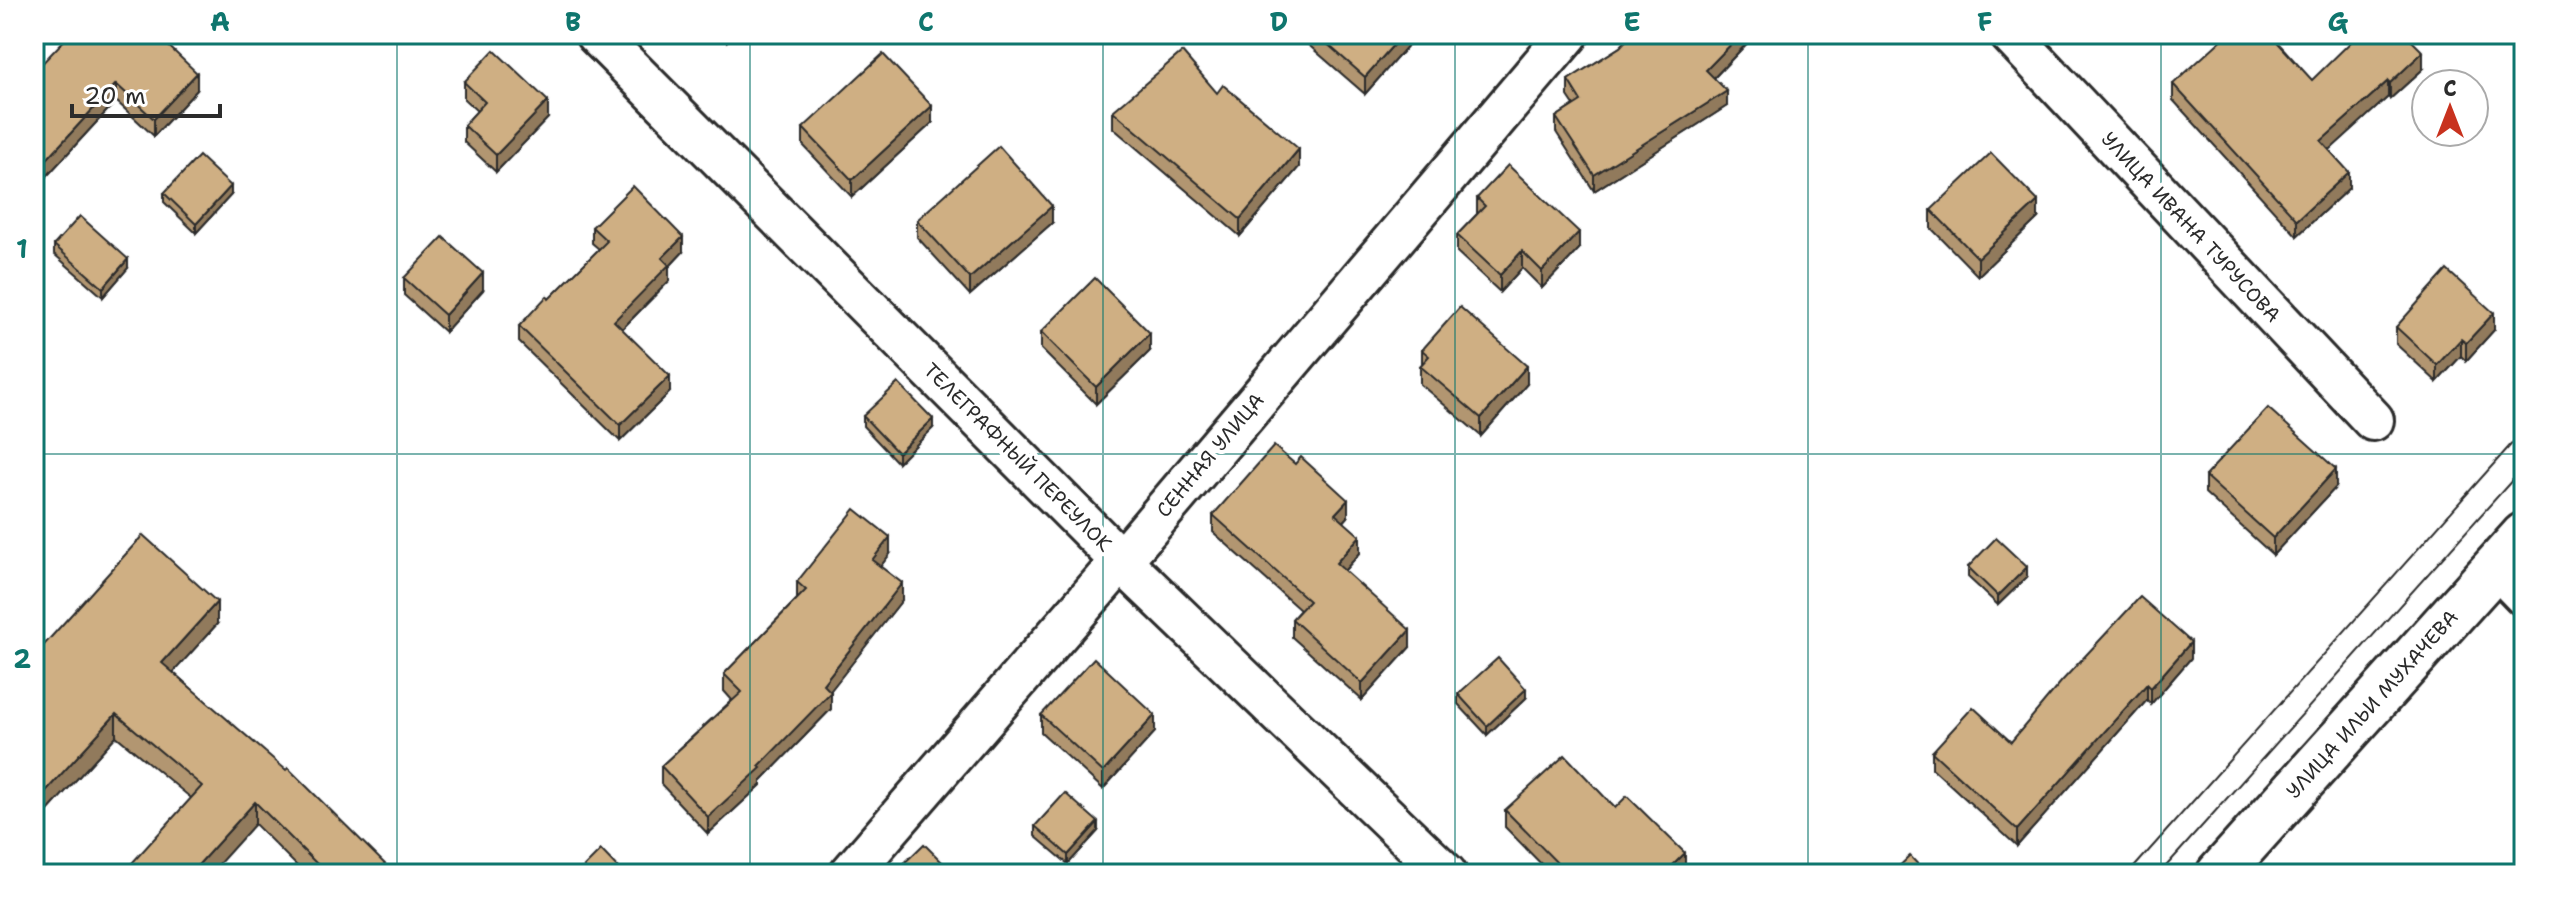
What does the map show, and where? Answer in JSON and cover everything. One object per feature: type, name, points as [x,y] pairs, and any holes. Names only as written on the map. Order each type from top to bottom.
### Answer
[{"type":"street","name":"ТЕЛЕГРАФНЫЙ ПЕРЕУЛОК","points":[[596,34],[1121,561],[1446,874]]},
{"type":"street","name":"СЕННАЯ УЛИЦА","points":[[850,874],[1121,561],[1568,34]]},
{"type":"street","name":"УЛИЦА ИВАНА ТУРУСОВА","points":[[2010,34],[2373,420]]},
{"type":"street","name":"УЛИЦА ИЛЬИ МУХАЧЕВА","points":[[2219,874],[2515,565]]},
{"type":"building","points":[[70,34],[156,34],[197,73],[154,119],[116,84],[47,159],[34,146],[34,72]]},
{"type":"building","points":[[1316,34],[1403,34],[1365,77]]},
{"type":"building","points":[[1632,34],[1741,34],[1706,70],[1727,91],[1594,175],[1556,117],[1581,101],[1568,80],[1620,47]]},
{"type":"building","points":[[2228,34],[2270,34],[2312,80],[2359,34],[2405,34],[2423,52],[2321,141],[2349,172],[2297,220],[2173,84]]},
{"type":"building","points":[[494,50],[548,101],[496,155],[464,125],[485,102],[464,82]]},
{"type":"building","points":[[1182,52],[1217,93],[1223,85],[1299,149],[1240,219],[1113,111]]},
{"type":"building","points":[[883,54],[932,106],[852,180],[803,128]]},
{"type":"building","points":[[999,146],[1052,206],[970,278],[917,220]]},
{"type":"building","points":[[1991,153],[2038,201],[1978,258],[1931,210]]},
{"type":"building","points":[[199,156],[231,186],[196,224],[164,193]]},
{"type":"building","points":[[1508,165],[1579,232],[1542,271],[1522,251],[1500,275],[1457,235],[1485,206],[1477,198]]},
{"type":"building","points":[[633,186],[683,237],[662,258],[669,265],[614,321],[670,376],[620,425],[519,326],[607,241],[592,227]]},
{"type":"building","points":[[80,216],[128,259],[103,288],[54,245]]},
{"type":"building","points":[[443,237],[483,273],[445,315],[404,278]]},
{"type":"building","points":[[2447,270],[2494,313],[2466,343],[2461,339],[2437,365],[2396,327]]},
{"type":"building","points":[[1095,278],[1150,333],[1096,387],[1041,332]]},
{"type":"building","points":[[1460,307],[1527,366],[1481,418],[1420,366],[1429,356],[1422,350]]},
{"type":"building","points":[[898,383],[933,419],[898,453],[863,416]]},
{"type":"building","points":[[2268,408],[2336,469],[2273,538],[2205,476]]},
{"type":"building","points":[[1274,446],[1295,464],[1301,457],[1348,500],[1335,514],[1360,536],[1336,563],[1410,630],[1362,683],[1292,619],[1309,601],[1213,515]]},
{"type":"building","points":[[855,509],[890,537],[872,560],[902,583],[823,684],[831,692],[759,766],[761,768],[708,817],[661,766],[742,692],[724,674],[806,590],[797,582]]},
{"type":"building","points":[[143,535],[217,602],[162,663],[286,770],[288,768],[395,874],[327,874],[255,802],[190,874],[122,874],[202,786],[116,714],[34,802],[34,656]]},
{"type":"building","points":[[1996,538],[2027,567],[1998,596],[1968,567]]},
{"type":"building","points":[[2140,597],[2191,642],[2151,688],[2147,684],[2017,830],[1932,752],[1973,707],[2011,742],[2061,682]]},
{"type":"building","points":[[1094,658],[1155,715],[1103,772],[1041,715]]},
{"type":"building","points":[[1498,658],[1526,689],[1487,726],[1458,694]]},
{"type":"building","points":[[1565,755],[1615,808],[1627,796],[1685,853],[1664,874],[1568,874],[1505,810]]},
{"type":"building","points":[[1065,793],[1098,822],[1068,855],[1035,826]]},
{"type":"building","points":[[924,844],[954,874],[893,874]]},
{"type":"building","points":[[601,850],[624,874],[577,874]]},
{"type":"building","points":[[1910,856],[1927,874],[1891,874]]},
{"type":"tram line","points":[[2128,874],[2524,430]]},
{"type":"tram line","points":[[2159,874],[2524,467]]}]
